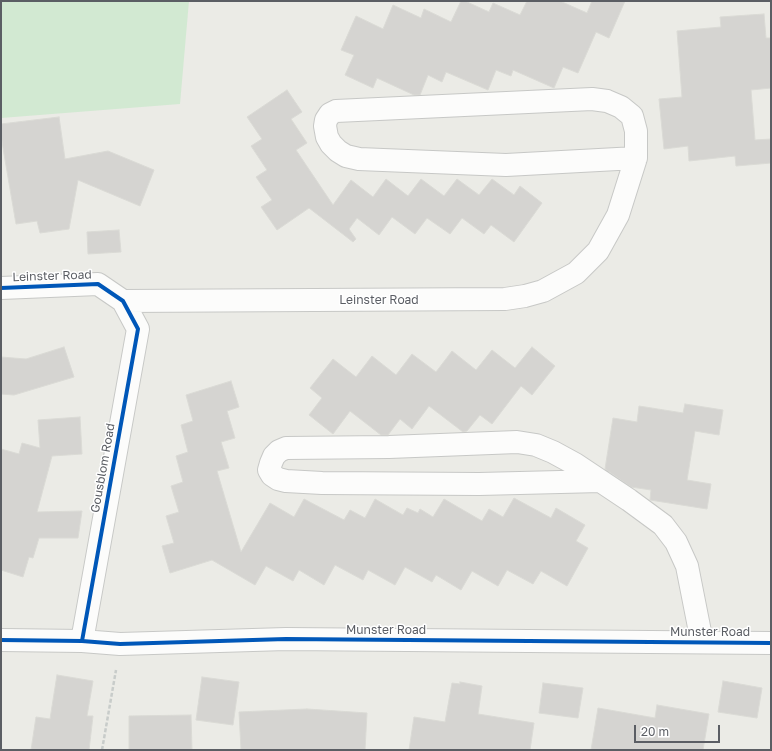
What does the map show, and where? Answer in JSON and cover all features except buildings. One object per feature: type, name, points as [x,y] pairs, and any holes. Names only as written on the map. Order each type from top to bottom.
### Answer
[{"type":"street","name":"Leinster Road","points":[[1,288],[98,284],[123,301],[505,299],[525,296],[543,291],[576,273],[598,251],[618,215],[636,158],[636,131],[632,116],[620,107],[607,101],[600,100],[336,111],[330,114],[326,120],[325,126],[327,137],[331,144],[346,156],[359,158],[506,165],[636,158]]},
{"type":"street","name":"Gousblom Road","points":[[82,641],[138,328],[123,301]]},
{"type":"street","points":[[601,481],[479,484],[322,483],[286,481],[278,479],[272,475],[269,470],[270,463],[274,456],[279,451],[286,448],[389,447],[517,442],[536,445],[554,452],[575,464],[601,481],[629,500],[663,526],[676,542],[687,566],[702,642]]},
{"type":"street","name":"Munster Road","points":[[1,640],[82,641],[120,644],[286,639],[771,643]]},
{"type":"path","points":[[102,750],[120,644]]},
{"type":"green space","points":[[1,1],[189,1],[180,104],[1,118]]},
{"type":"cycle path","points":[[1,288],[98,284],[123,301],[138,329],[82,641]]},
{"type":"cycle path","points":[[1,640],[82,641],[120,644],[286,639],[771,643]]}]
